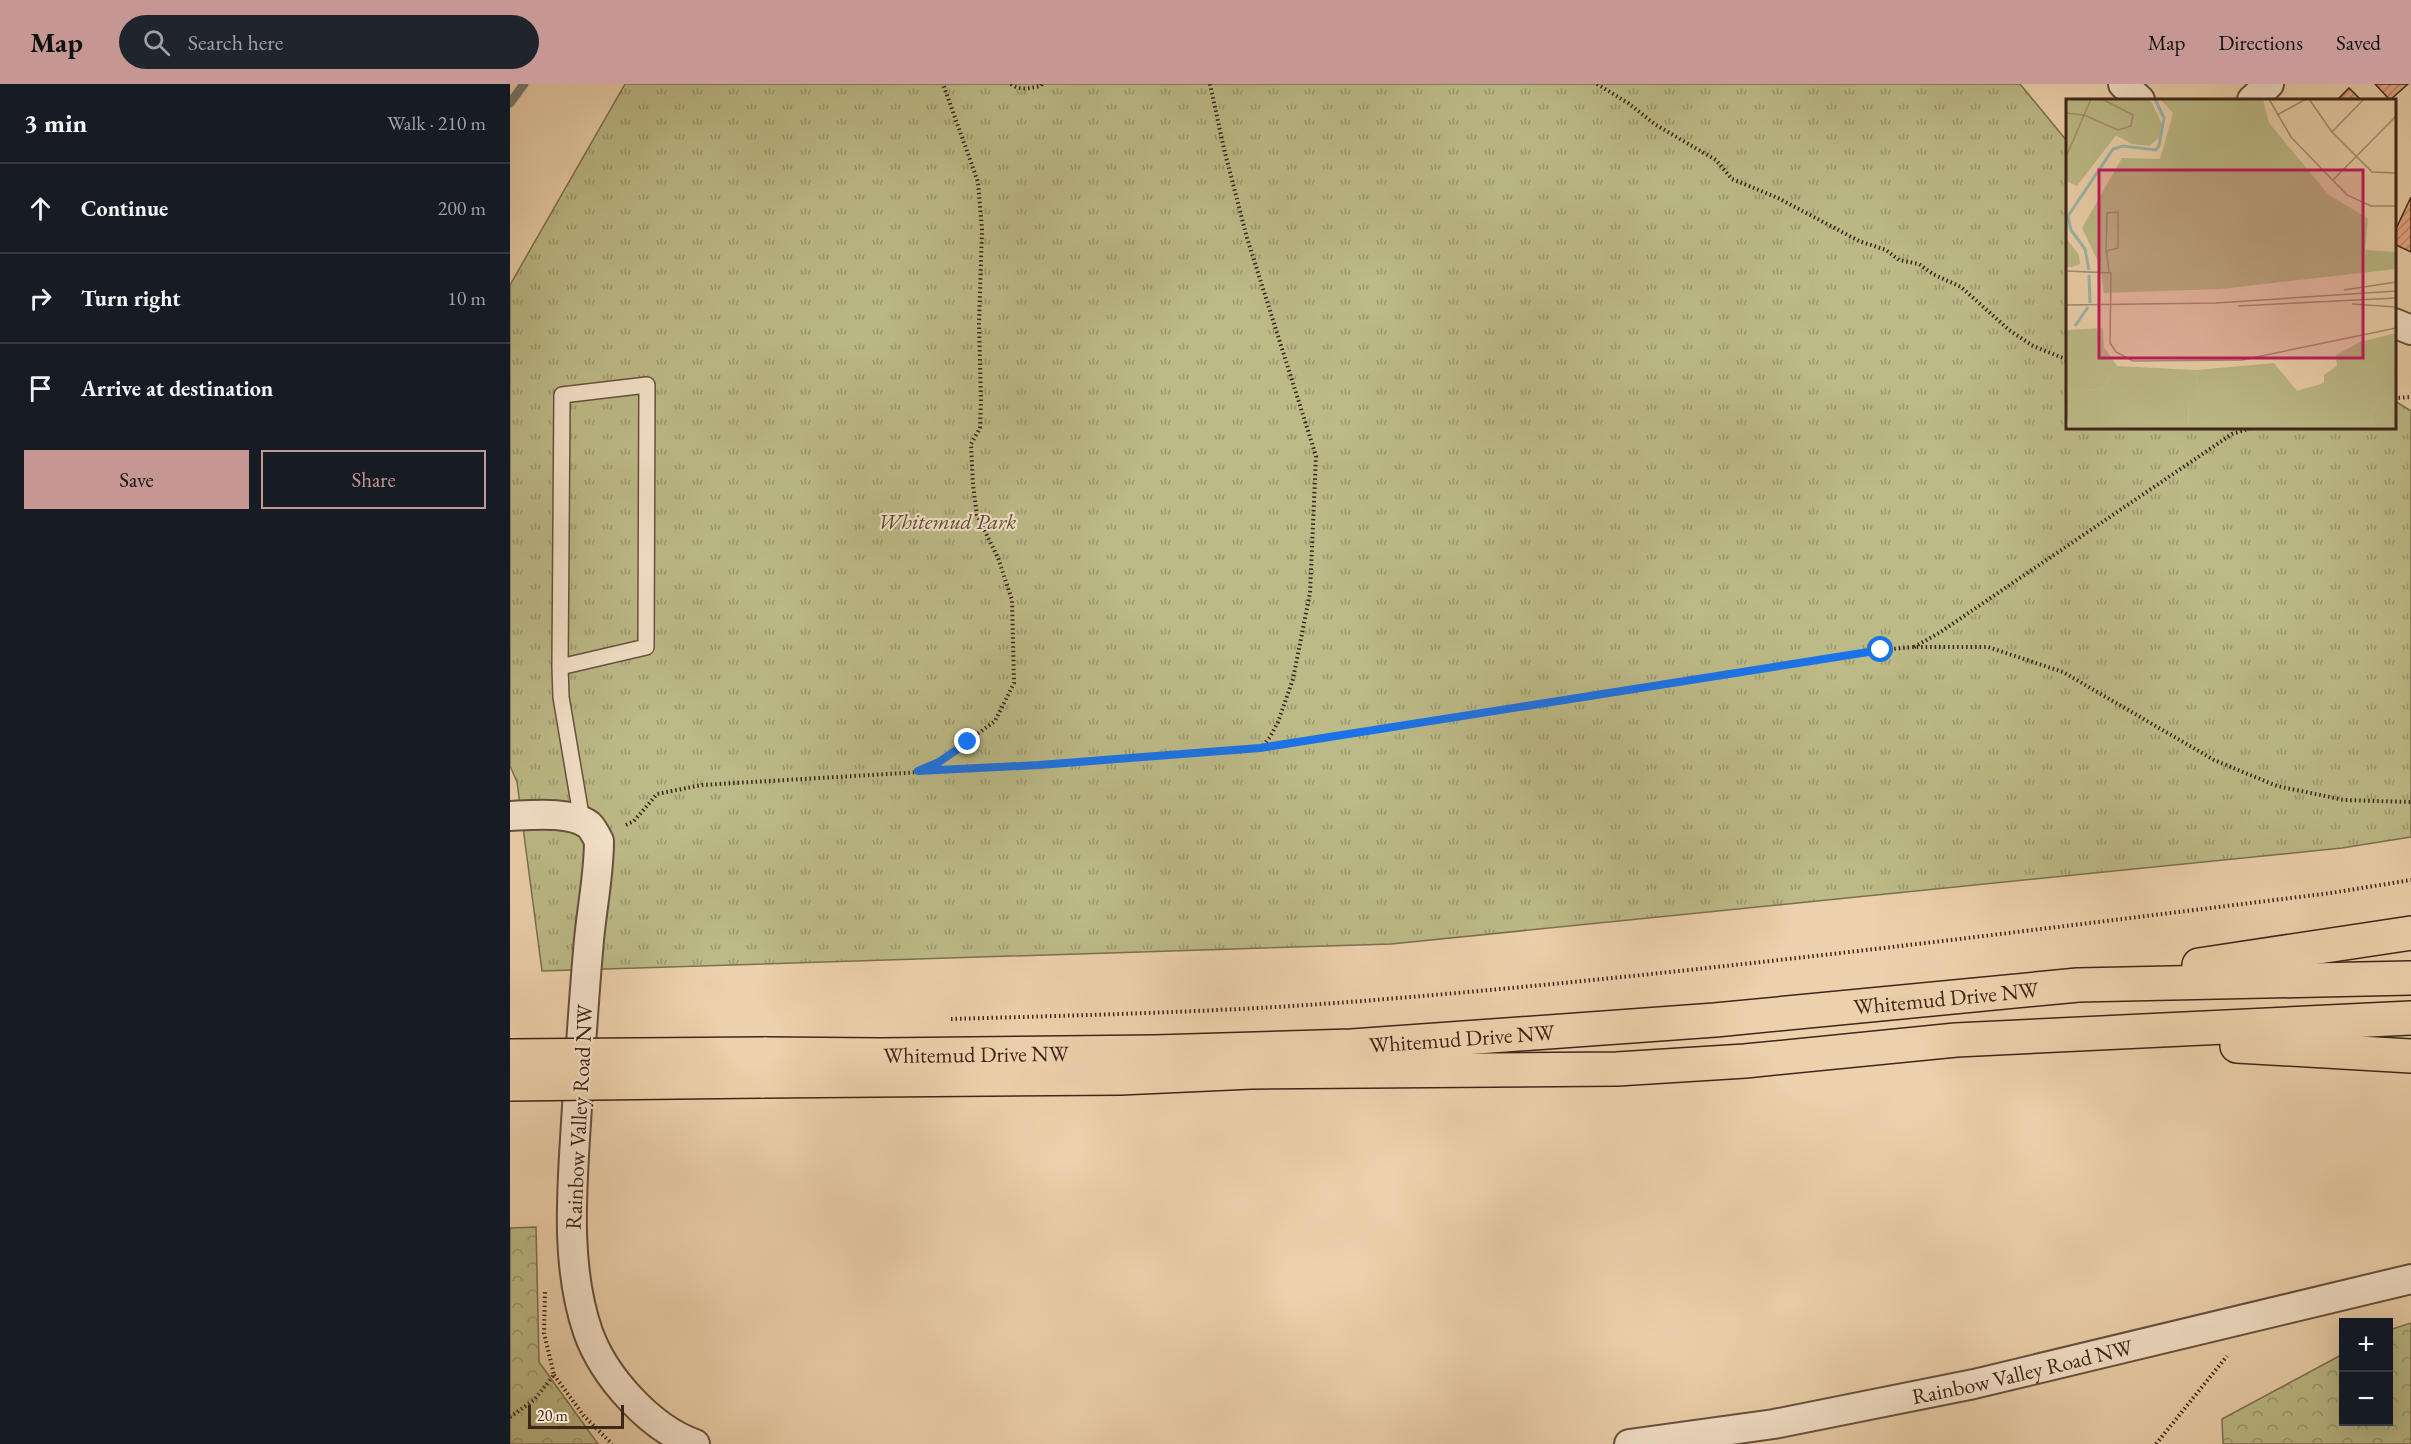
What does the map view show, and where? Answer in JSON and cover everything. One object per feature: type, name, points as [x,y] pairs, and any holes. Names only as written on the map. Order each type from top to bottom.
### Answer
[{"type":"highway","points":[[2078,985],[2411,933]]},
{"type":"highway","name":"Whitemud Drive NW","points":[[510,1084],[762,1067],[1060,1053],[1352,1046],[1714,1020],[2078,985],[2411,978]]},
{"type":"highway","name":"Whitemud Drive NW","points":[[510,1056],[762,1067],[1120,1078],[1251,1072],[1617,1069],[1745,1060],[1956,1040],[2411,1018]]},
{"type":"highway","points":[[2046,1036],[2411,1056]]},
{"type":"street","points":[[2123,84],[2139,99]]},
{"type":"street","points":[[2253,99],[2269,84]]},
{"type":"street","points":[[2396,324],[2411,330]]},
{"type":"street","points":[[510,816],[549,815],[582,821]]},
{"type":"street","name":"Rainbow Valley Road NW","points":[[582,821],[591,828],[599,841],[582,1023],[570,1205],[577,1284],[588,1333],[608,1372],[630,1401],[681,1439],[695,1444]]},
{"type":"street","name":"Rainbow Valley Road NW","points":[[1629,1444],[1774,1424],[1974,1384],[2411,1279]]},
{"type":"lane","points":[[560,667],[646,647],[647,385],[562,395],[560,667],[561,697],[582,821]]},
{"type":"path","points":[[918,771],[939,762],[995,721],[1014,683],[1012,600],[998,558],[977,515],[973,485],[971,444],[980,428],[981,400],[979,324],[982,230],[978,182],[943,84]]},
{"type":"path","points":[[1011,84],[1015,87],[1030,88],[1042,84]]},
{"type":"path","points":[[1210,84],[1246,238],[1298,393],[1316,456],[1310,593],[1293,679],[1278,722],[1270,737],[1260,748]]},
{"type":"path","points":[[1597,84],[1628,103],[1656,125],[1716,160],[1732,179],[1778,198],[1859,241],[1886,250],[1899,260],[1919,264],[1933,274],[1961,287],[2009,330],[2033,346],[2066,360]]},
{"type":"path","points":[[2396,398],[2411,397]]},
{"type":"path","points":[[1914,647],[1939,633],[2232,434],[2247,429]]},
{"type":"path","points":[[626,825],[634,821],[657,794],[673,789],[740,782],[1039,765],[1260,748],[1881,650],[1914,647],[1988,647],[2063,672],[2214,760],[2277,786],[2344,800],[2411,802]]},
{"type":"path","points":[[948,1019],[1234,1009],[1359,1001],[1586,981],[1802,959],[2331,893],[2411,880]]},
{"type":"path","points":[[2156,1444],[2227,1356]]},
{"type":"path","points":[[554,1375],[584,1416],[612,1444]]},
{"type":"green space","name":"Whitemud Park","points":[[625,84],[2020,84],[2066,140],[2066,429],[2396,429],[2396,402],[2411,411],[2411,837],[2342,848],[1391,944],[542,971],[517,782],[510,766],[510,285]]},
{"type":"green space","points":[[536,1227],[539,1362],[598,1444],[510,1444],[510,1228]]},
{"type":"green space","points":[[2411,1323],[2411,1444],[2223,1444],[2222,1419],[2339,1356],[2339,1426],[2393,1426],[2393,1329]]},
{"type":"building","points":[[2375,84],[2408,84],[2391,99]]},
{"type":"building","points":[[2349,88],[2360,99],[2338,99]]},
{"type":"building","points":[[2411,197],[2411,252],[2396,245],[2396,229]]},
{"type":"waterway","points":[[510,103],[524,84]]},
{"type":"route","points":[[968,742],[939,762],[918,771],[1039,765],[1260,748],[1881,650]]}]
